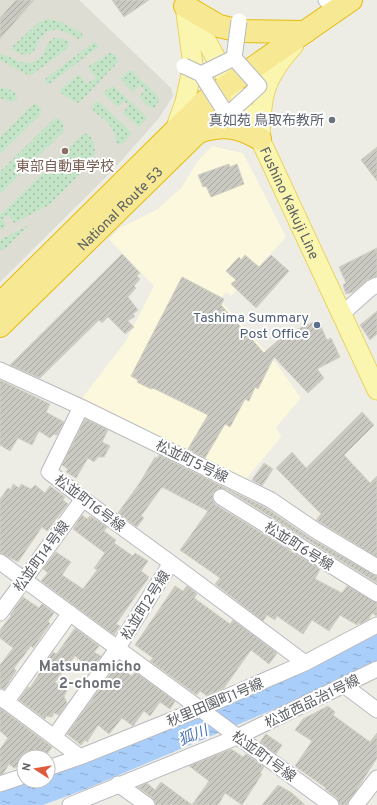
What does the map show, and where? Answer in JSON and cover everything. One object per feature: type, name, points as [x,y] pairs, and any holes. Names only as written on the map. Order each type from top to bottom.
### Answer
[{"type":"highway","points":[[183,3],[219,26],[240,31],[305,32]]},
{"type":"highway","name":"National Route 53","points":[[0,304],[205,101],[305,32],[338,3]]},
{"type":"highway","name":"National Route 53","points":[[0,326],[198,132],[231,84]]},
{"type":"highway","points":[[198,132],[214,127],[227,127],[241,130],[260,139]]},
{"type":"main road","name":"Fushino Kakuji Line","points":[[183,3],[195,20],[260,139],[343,313],[377,390]]},
{"type":"main road","points":[[175,130],[185,102],[193,65],[183,3]]},
{"type":"main road","points":[[260,139],[262,107],[267,82],[281,59],[305,32]]},
{"type":"street","points":[[234,58],[239,20]]},
{"type":"street","points":[[184,66],[201,74],[227,115],[260,86],[234,58]]},
{"type":"street","points":[[201,74],[234,58]]},
{"type":"street","points":[[343,313],[371,288],[377,285]]},
{"type":"street","name":"松並町5号線","points":[[0,370],[81,407],[271,500],[315,530],[377,566]]},
{"type":"street","name":"松並町16号線","points":[[81,407],[49,472],[83,499],[171,563]]},
{"type":"street","name":"松並町6号線","points":[[221,497],[377,594]]},
{"type":"street","name":"松並町14号線","points":[[0,613],[83,499]]},
{"type":"street","points":[[258,521],[271,500]]},
{"type":"street","name":"松並町1号線","points":[[0,562],[331,805]]},
{"type":"street","name":"松並町2号線","points":[[54,737],[117,649],[171,563],[305,663]]},
{"type":"street","points":[[70,614],[3,699],[80,757]]},
{"type":"street","name":"秋里田園町1号線","points":[[56,765],[202,711],[305,663],[377,625]]},
{"type":"street","name":"松並西品治1号線","points":[[70,805],[235,735],[345,686],[377,669]]},
{"type":"street","points":[[345,686],[377,710]]},
{"type":"street","points":[[356,805],[377,778]]},
{"type":"street","points":[[0,784],[16,779]]},
{"type":"street","points":[[118,784],[147,805]]},
{"type":"shaded area","name":"東部自動車学校","points":[[0,0],[79,0],[171,88],[173,96],[159,118],[113,170],[0,282]]},
{"type":"shaded area","points":[[212,146],[242,153],[286,237],[231,296],[227,292],[219,299],[279,367],[301,398],[276,427],[281,437],[245,480],[80,401],[126,341],[154,286],[109,239],[120,228],[158,209],[182,187],[198,161]]},
{"type":"green space","points":[[47,19],[59,21],[82,33],[83,37],[78,39],[60,30],[51,30],[42,36],[32,53],[24,55],[12,50],[13,46],[38,23]]},
{"type":"green space","points":[[54,38],[63,39],[69,42],[68,48],[30,76],[0,60],[0,55],[2,54],[25,63],[35,61],[40,57],[49,42]]},
{"type":"green space","points":[[94,42],[97,43],[98,47],[49,84],[46,83],[44,80],[46,78]]},
{"type":"green space","points":[[109,53],[114,54],[118,59],[117,63],[80,102],[76,103],[61,93],[60,90],[79,74],[86,84],[96,78],[88,67]]},
{"type":"green space","points":[[128,71],[132,71],[157,95],[159,100],[154,108],[149,107],[139,97],[145,90],[140,85],[133,92],[120,79]]},
{"type":"green space","points":[[113,86],[147,118],[139,127],[123,113],[129,105],[124,101],[118,107],[104,94],[105,91]]},
{"type":"green space","points":[[0,87],[13,91],[17,95],[17,99],[12,102],[0,98]]},
{"type":"green space","points":[[99,102],[130,131],[131,134],[127,140],[117,144],[114,132],[110,125],[92,108],[94,103]]},
{"type":"green space","points":[[36,104],[41,108],[41,114],[0,154],[0,137],[32,105]]},
{"type":"green space","points":[[58,118],[63,123],[64,131],[0,194],[0,172],[54,119]]},
{"type":"green space","points":[[84,133],[90,135],[94,143],[95,150],[89,165],[49,205],[14,223],[9,215],[3,218],[6,227],[0,230],[0,215]]},
{"type":"green space","points":[[29,225],[5,249],[0,250],[0,240]]},
{"type":"water","name":"狐川","points":[[377,634],[377,661],[310,694],[86,789],[43,805],[0,805],[0,792],[16,787],[16,789],[56,789],[56,774],[174,728],[337,654]]},
{"type":"building","points":[[16,0],[34,0],[0,39],[0,18]]},
{"type":"building","points":[[112,0],[149,0],[124,17]]},
{"type":"building","points":[[377,147],[377,181],[361,160]]},
{"type":"building","points":[[229,164],[230,167],[237,164],[244,184],[211,197],[206,186],[203,187],[198,175]]},
{"type":"building","points":[[377,248],[377,276],[367,280],[353,292],[346,294],[343,285],[346,283],[339,267]]},
{"type":"building","points":[[122,254],[140,273],[137,276],[140,279],[134,286],[136,288],[128,297],[138,310],[133,314],[135,316],[128,321],[134,327],[125,334],[108,317],[102,323],[99,320],[40,378],[10,365]]},
{"type":"building","points":[[245,255],[259,267],[271,255],[289,271],[256,308],[231,284],[236,280],[226,271],[239,257],[241,260]]},
{"type":"building","points":[[182,277],[224,299],[221,305],[264,353],[287,332],[289,333],[318,320],[327,340],[331,338],[340,357],[317,369],[324,378],[308,393],[274,357],[258,389],[255,387],[249,401],[245,399],[230,427],[225,424],[205,458],[188,449],[208,415],[153,388],[151,389],[137,382],[138,380],[131,376]]},
{"type":"building","points":[[377,311],[377,334],[370,340],[360,325]]},
{"type":"building","points":[[0,380],[50,404],[46,412],[64,422],[57,435],[54,434],[50,438],[39,431],[32,445],[18,438],[10,451],[0,445]]},
{"type":"building","points":[[362,412],[374,425],[344,455],[370,483],[377,476],[377,557],[316,520],[321,514],[276,468],[292,452],[306,468]]},
{"type":"building","points":[[85,419],[108,430],[102,442],[110,446],[104,457],[98,457],[94,462],[88,458],[76,478],[66,472],[68,469],[62,465]]},
{"type":"building","points":[[159,455],[266,508],[310,538],[377,576],[377,583],[226,489],[217,489],[213,493],[213,501],[216,505],[320,569],[315,579],[342,593],[347,586],[377,603],[377,616],[372,613],[369,619],[360,624],[358,623],[357,625],[340,615],[329,631],[312,620],[303,634],[277,616],[275,620],[267,615],[263,621],[215,584],[220,578],[180,550],[208,511],[162,487],[141,516],[144,518],[137,527],[118,513],[139,484],[155,457],[157,458]]},
{"type":"building","points":[[264,463],[273,469],[262,486],[252,480]]},
{"type":"building","points":[[13,484],[19,488],[21,484],[31,489],[35,485],[45,493],[50,486],[65,497],[63,500],[68,504],[47,531],[42,527],[18,562],[0,553],[0,499],[8,488],[11,490]]},
{"type":"building","points":[[82,515],[87,519],[90,516],[107,527],[104,531],[116,540],[114,543],[133,556],[135,553],[148,561],[141,571],[149,577],[116,624],[120,626],[114,635],[41,581],[48,573],[43,569],[56,552],[71,562],[62,575],[83,589],[97,570],[94,568],[105,553],[73,529]]},
{"type":"building","points":[[175,586],[183,591],[187,586],[197,594],[194,598],[230,624],[233,620],[277,653],[269,664],[251,650],[224,688],[207,696],[200,691],[197,695],[150,661],[153,658],[135,645]]},
{"type":"building","points":[[23,597],[39,608],[42,604],[54,613],[48,621],[50,624],[33,648],[31,646],[14,668],[16,671],[4,689],[0,688],[0,665],[13,648],[0,638],[0,630]]},
{"type":"building","points":[[75,628],[99,646],[94,652],[101,656],[91,669],[75,656],[55,682],[67,691],[64,696],[67,703],[59,715],[54,713],[52,717],[46,716],[45,719],[19,700],[28,687],[30,688],[53,652],[56,654],[58,652]]},
{"type":"building","points":[[117,667],[132,676],[135,672],[175,701],[170,709],[160,702],[150,716],[144,711],[133,726],[122,718],[109,734],[98,725],[87,742],[85,740],[81,745],[67,734]]},
{"type":"building","points":[[328,706],[335,712],[333,715],[370,742],[377,733],[377,758],[347,805],[340,805],[337,798],[325,789],[326,788],[295,766],[312,741],[295,730],[303,719]]},
{"type":"building","points":[[0,708],[52,747],[51,749],[16,749],[16,767],[14,768],[9,764],[3,774],[0,775],[0,749],[8,738],[0,731]]},
{"type":"building","points":[[266,734],[282,745],[276,754],[260,742]]},
{"type":"building","points":[[231,749],[243,757],[246,754],[264,767],[260,773],[262,774],[242,805],[225,793],[218,805],[192,805],[209,781],[189,766]]},
{"type":"building","points":[[161,782],[192,805],[156,805],[153,798],[138,787],[147,783],[155,790]]},
{"type":"building","points":[[278,785],[292,793],[305,805],[262,805]]},
{"type":"place","name":"真如苑 鳥取布教所","points":[[332,120]]},
{"type":"place","name":"東部自動車学校","points":[[65,151]]},
{"type":"place","name":"Tashima Summary Post Office","points":[[317,325]]},
{"type":"district","name":"Matsunamicho 2-chome","points":[[90,674]]}]
